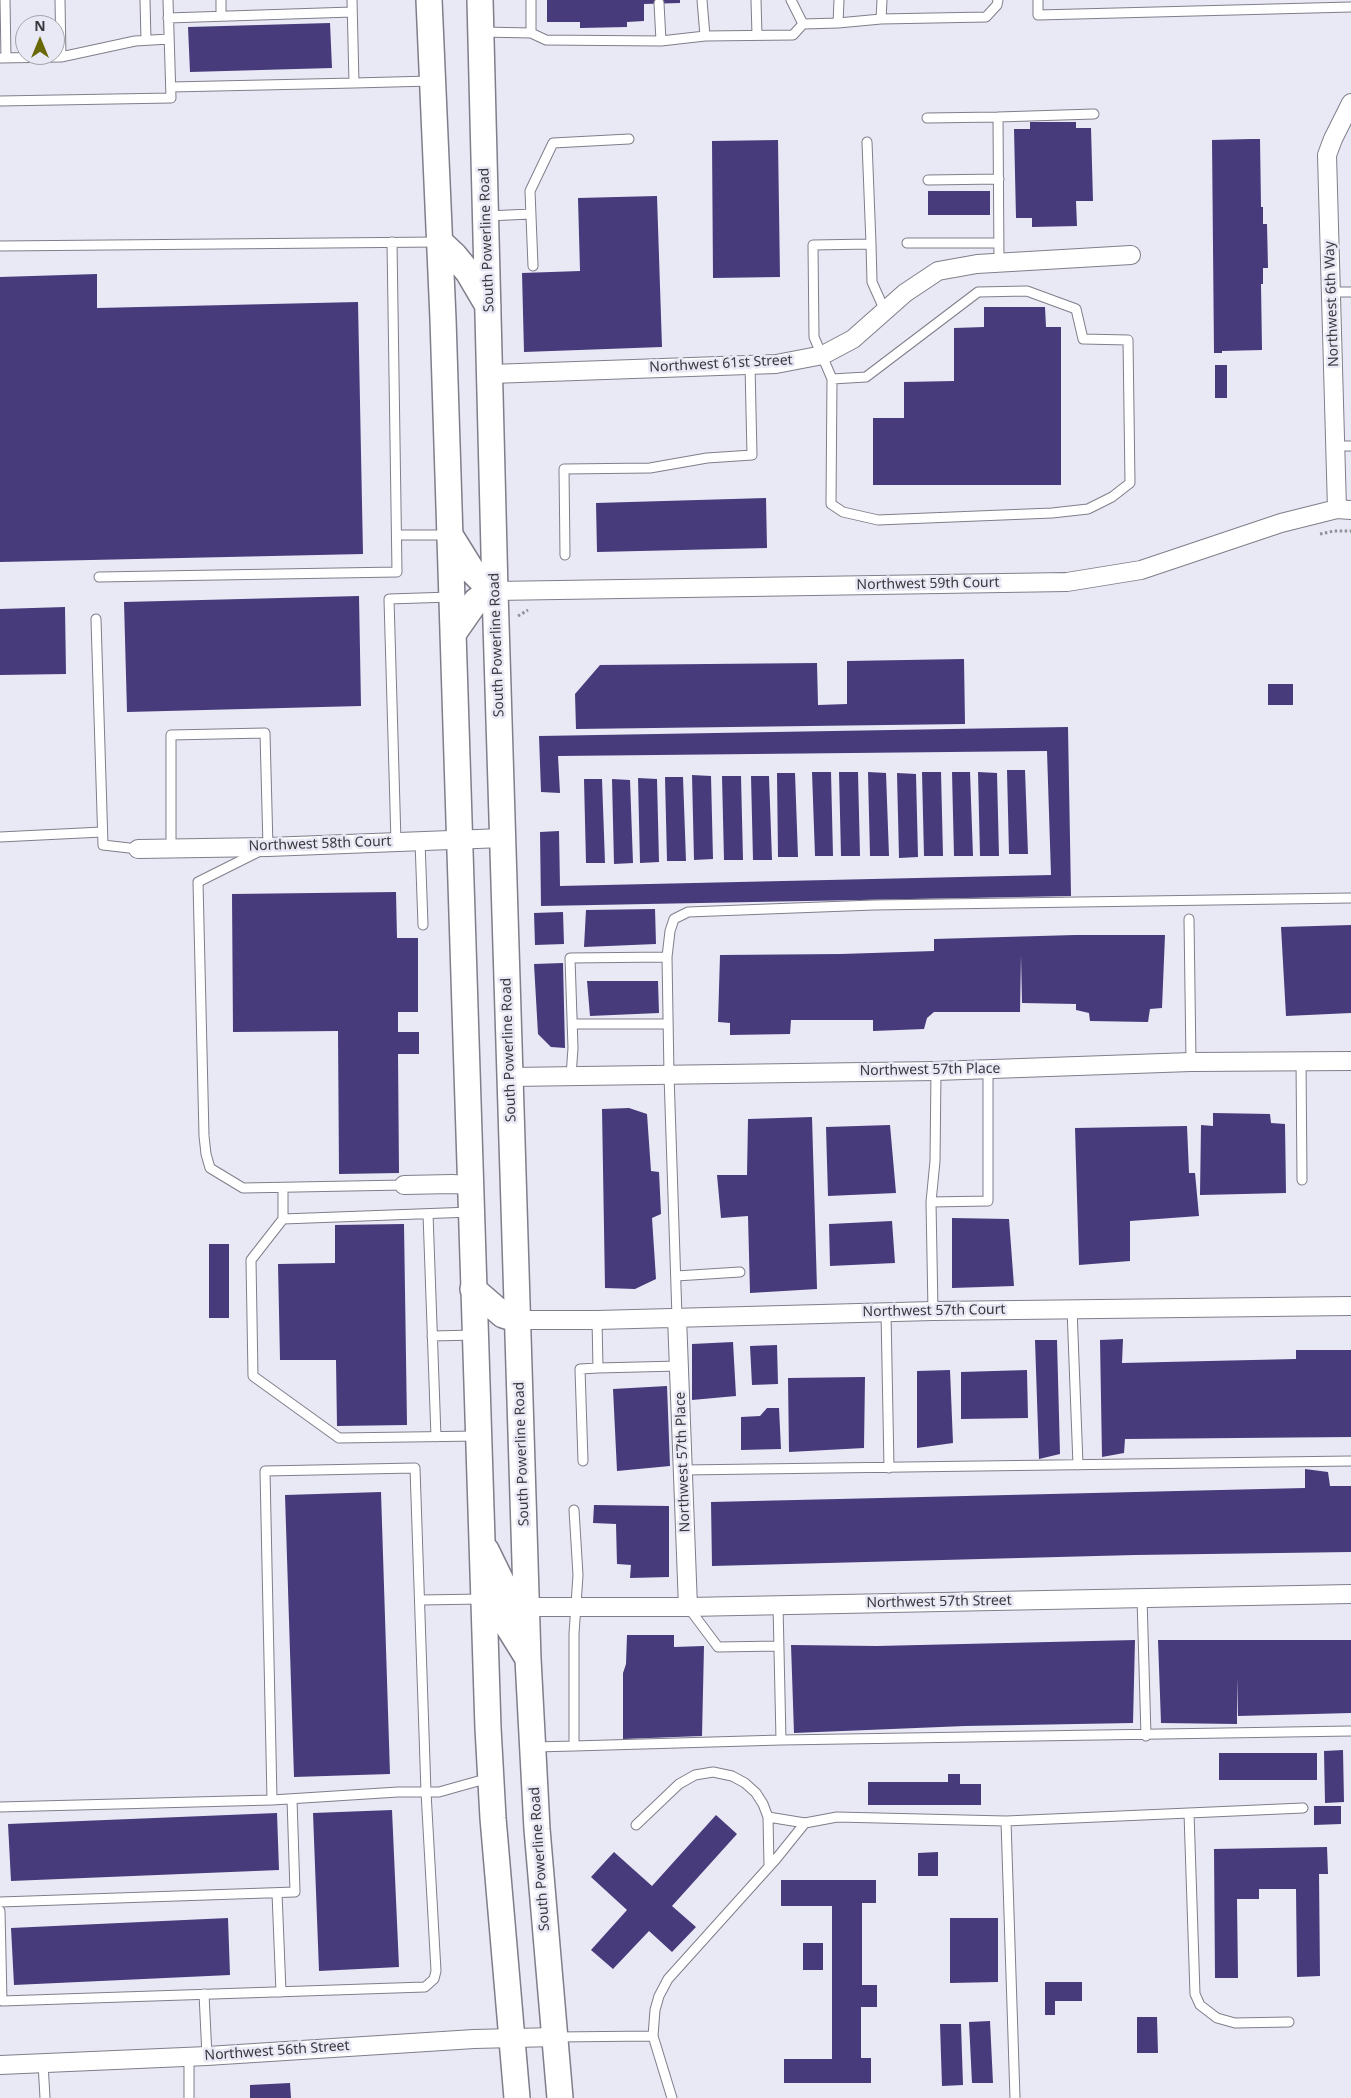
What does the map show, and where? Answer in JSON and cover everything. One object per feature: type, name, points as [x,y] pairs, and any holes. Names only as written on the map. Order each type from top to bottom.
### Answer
[{"type":"main road","points":[[429,0],[440,242],[490,1778],[517,2098]]},
{"type":"main road","name":"South Powerline Road","points":[[480,0],[487,216],[495,590],[528,1659],[532,1747],[560,2098]]},
{"type":"main road","points":[[440,242],[468,272],[489,308]]},
{"type":"main road","points":[[450,543],[473,572],[495,590],[476,601],[453,634]]},
{"type":"main road","points":[[473,1288],[503,1315],[518,1320]]},
{"type":"main road","points":[[481,1539],[507,1593],[513,1600],[527,1607]]},
{"type":"main road","points":[[483,1599],[499,1612],[528,1659]]},
{"type":"street","name":"Northwest 6th Way","points":[[1344,510],[1343,446],[1332,292],[1327,155],[1351,103]]},
{"type":"street","name":"Northwest 61st Street","points":[[491,374],[776,364],[823,355],[853,339],[905,293],[938,271],[999,262],[1131,255]]},
{"type":"street","name":"Northwest 59th Court","points":[[495,590],[1067,582],[1141,570],[1281,523],[1344,510]]},
{"type":"street","name":"Northwest 58th Court","points":[[138,849],[268,847],[503,838]]},
{"type":"street","name":"Northwest 57th Place","points":[[510,1077],[936,1071],[1191,1062],[1351,1061]]},
{"type":"street","points":[[404,1185],[470,1185]]},
{"type":"street","name":"Northwest 57th Court","points":[[518,1320],[597,1320],[933,1311],[1351,1306]]},
{"type":"street","name":"Northwest 57th Place","points":[[678,1317],[688,1607]]},
{"type":"street","name":"Northwest 57th Street","points":[[527,1607],[688,1607],[1351,1594]]},
{"type":"street","name":"Northwest 56th Street","points":[[0,2066],[207,2056],[474,2038],[554,2037]]},
{"type":"lane","points":[[3,58],[5,0]]},
{"type":"lane","points":[[60,0],[60,15]]},
{"type":"lane","points":[[144,0],[146,40]]},
{"type":"lane","points":[[0,102],[171,98],[168,0]]},
{"type":"lane","points":[[221,0],[222,16]]},
{"type":"lane","points":[[352,0],[354,83]]},
{"type":"lane","points":[[531,0],[531,33]]},
{"type":"lane","points":[[702,0],[705,36]]},
{"type":"lane","points":[[756,0],[757,35]]},
{"type":"lane","points":[[791,0],[803,24]]},
{"type":"lane","points":[[838,23],[839,0]]},
{"type":"lane","points":[[881,19],[882,0]]},
{"type":"lane","points":[[481,32],[531,33],[546,40],[661,41],[705,36],[793,35],[803,24],[881,19],[986,17],[997,5],[998,0]]},
{"type":"lane","points":[[1038,0],[1038,15],[1263,5],[1351,7]]},
{"type":"lane","points":[[659,3],[661,41]]},
{"type":"lane","points":[[168,18],[352,12]]},
{"type":"lane","points":[[65,56],[135,41],[169,39]]},
{"type":"lane","points":[[171,87],[432,81]]},
{"type":"lane","points":[[927,118],[1094,114]]},
{"type":"lane","points":[[998,117],[999,262]]},
{"type":"lane","points":[[533,266],[530,190],[553,143],[629,140]]},
{"type":"lane","points":[[867,142],[872,282],[884,311]]},
{"type":"lane","points":[[928,180],[999,179]]},
{"type":"lane","points":[[487,216],[531,214]]},
{"type":"lane","points":[[99,576],[397,572],[392,242]]},
{"type":"lane","points":[[0,246],[440,242]]},
{"type":"lane","points":[[907,243],[999,243]]},
{"type":"lane","points":[[832,379],[866,378],[978,292],[1027,291],[1076,309],[1084,339],[1128,340],[1130,483],[1112,497],[1088,509],[1052,513],[878,520],[843,512],[831,504],[832,379],[814,337],[813,245],[870,244]]},
{"type":"lane","points":[[1332,292],[1351,292]]},
{"type":"lane","points":[[565,555],[564,469],[650,468],[707,458],[752,455],[750,365]]},
{"type":"lane","points":[[397,536],[450,543]]},
{"type":"lane","points":[[396,842],[389,599],[452,597]]},
{"type":"lane","points":[[96,618],[103,845],[138,849]]},
{"type":"lane","points":[[171,848],[171,735],[265,733],[268,847],[198,882],[204,1136],[210,1168],[243,1188],[404,1185]]},
{"type":"lane","points":[[0,837],[102,832]]},
{"type":"lane","points":[[420,841],[423,925]]},
{"type":"lane","points":[[678,1317],[669,1076],[667,957],[670,931],[674,919],[688,912],[884,905],[1351,898]]},
{"type":"lane","points":[[1189,919],[1191,1062]]},
{"type":"lane","points":[[571,1076],[570,958],[667,957]]},
{"type":"lane","points":[[572,1024],[668,1024]]},
{"type":"lane","points":[[1301,1061],[1302,1180]]},
{"type":"lane","points":[[931,1202],[988,1200],[988,1069]]},
{"type":"lane","points":[[933,1311],[931,1202],[935,1161],[936,1071]]},
{"type":"lane","points":[[283,1188],[284,1218],[251,1260],[253,1376],[339,1438],[478,1436]]},
{"type":"lane","points":[[284,1218],[471,1212]]},
{"type":"lane","points":[[428,1214],[436,1437]]},
{"type":"lane","points":[[676,1276],[740,1272]]},
{"type":"lane","points":[[1072,1309],[1078,1465]]},
{"type":"lane","points":[[886,1312],[889,1468]]},
{"type":"lane","points":[[597,1320],[598,1368]]},
{"type":"lane","points":[[432,1336],[475,1335]]},
{"type":"lane","points":[[584,1462],[580,1369],[679,1366]]},
{"type":"lane","points":[[683,1470],[1351,1461]]},
{"type":"lane","points":[[0,1911],[2,2001],[426,1987],[434,1979],[436,1971],[426,1792],[415,1468],[265,1471],[272,1800]]},
{"type":"lane","points":[[574,1510],[578,1575],[574,1634],[574,1746]]},
{"type":"lane","points":[[1142,1598],[1146,1736]]},
{"type":"lane","points":[[420,1600],[483,1599]]},
{"type":"lane","points":[[778,1605],[781,1740]]},
{"type":"lane","points":[[688,1607],[718,1647],[779,1646]]},
{"type":"lane","points":[[532,1747],[781,1740],[1146,1736],[1351,1731]]},
{"type":"lane","points":[[636,1825],[679,1784],[695,1775],[713,1772],[732,1776],[745,1783],[756,1793],[763,1804],[768,1817],[770,1866]]},
{"type":"lane","points":[[0,1807],[272,1800],[439,1792],[490,1778]]},
{"type":"lane","points":[[0,1902],[295,1892],[292,1799]]},
{"type":"lane","points":[[768,1817],[805,1823],[837,1817],[1006,1821],[1303,1808]]},
{"type":"lane","points":[[1189,1813],[1193,1978],[1195,1994],[1200,2005],[1217,2018],[1235,2023],[1290,2022]]},
{"type":"lane","points":[[1006,1821],[1015,2098]]},
{"type":"lane","points":[[672,2098],[653,2036],[655,2010],[659,1996],[668,1979],[770,1866],[805,1823]]},
{"type":"lane","points":[[277,1893],[281,1992]]},
{"type":"lane","points":[[204,1994],[207,2056]]},
{"type":"lane","points":[[554,2037],[653,2036]]},
{"type":"lane","points":[[189,2056],[189,2098]]},
{"type":"lane","points":[[43,2063],[45,2098]]},
{"type":"building","points":[[547,0],[680,0],[680,3],[644,4],[644,21],[627,22],[627,27],[580,28],[580,22],[547,22]]},
{"type":"building","points":[[330,23],[332,68],[190,72],[188,27]]},
{"type":"building","points":[[1030,122],[1076,122],[1076,128],[1091,128],[1093,201],[1076,201],[1077,226],[1032,227],[1032,218],[1016,218],[1014,129],[1030,129]]},
{"type":"building","points":[[1260,139],[1261,207],[1263,207],[1263,224],[1267,224],[1268,268],[1263,268],[1263,284],[1261,284],[1262,350],[1214,353],[1212,140]]},
{"type":"building","points":[[778,140],[780,277],[713,278],[712,141]]},
{"type":"building","points":[[928,191],[990,191],[990,215],[928,215]]},
{"type":"building","points":[[657,196],[662,347],[524,352],[522,273],[580,271],[578,198]]},
{"type":"building","points":[[97,274],[97,308],[358,302],[363,554],[0,562],[0,277]]},
{"type":"building","points":[[984,307],[1045,307],[1046,327],[1061,327],[1061,485],[873,485],[873,418],[904,418],[904,382],[954,381],[954,328],[984,327]]},
{"type":"building","points":[[1215,365],[1227,365],[1227,398],[1215,398]]},
{"type":"building","points":[[766,498],[767,548],[597,552],[596,503]]},
{"type":"building","points":[[359,596],[361,706],[127,712],[124,602]]},
{"type":"building","points":[[65,607],[66,674],[0,675],[0,609]]},
{"type":"building","points":[[964,659],[965,724],[576,729],[575,694],[600,665],[817,663],[818,705],[847,704],[847,661]]},
{"type":"building","points":[[1268,684],[1293,684],[1293,705],[1268,705]]},
{"type":"building","points":[[1068,727],[1071,896],[541,906],[540,832],[559,831],[560,886],[1051,875],[1047,751],[558,756],[560,793],[541,792],[539,736]]},
{"type":"building","points":[[1007,770],[1025,770],[1028,854],[1009,854]]},
{"type":"building","points":[[812,772],[831,772],[833,856],[815,856]]},
{"type":"building","points":[[839,772],[858,772],[860,856],[841,856]]},
{"type":"building","points":[[868,772],[886,773],[889,856],[870,856]]},
{"type":"building","points":[[922,772],[941,772],[943,856],[924,856]]},
{"type":"building","points":[[952,772],[970,772],[973,856],[954,856]]},
{"type":"building","points":[[978,772],[997,773],[999,856],[980,856]]},
{"type":"building","points":[[777,773],[795,773],[798,857],[778,857]]},
{"type":"building","points":[[897,773],[916,774],[918,857],[899,858]]},
{"type":"building","points":[[692,775],[711,776],[713,859],[694,860]]},
{"type":"building","points":[[722,776],[741,776],[743,860],[724,860]]},
{"type":"building","points":[[751,776],[769,776],[772,860],[753,860]]},
{"type":"building","points":[[665,777],[683,777],[686,861],[667,861]]},
{"type":"building","points":[[638,778],[657,779],[659,862],[640,863]]},
{"type":"building","points":[[584,779],[602,779],[605,863],[586,863]]},
{"type":"building","points":[[612,779],[630,780],[633,863],[614,864]]},
{"type":"building","points":[[396,892],[397,938],[418,938],[418,1012],[398,1012],[398,1032],[419,1032],[419,1054],[398,1054],[399,1173],[339,1174],[338,1031],[233,1032],[232,894]]},
{"type":"building","points":[[655,909],[656,944],[584,947],[586,910]]},
{"type":"building","points":[[563,912],[564,944],[535,945],[534,913]]},
{"type":"building","points":[[1351,925],[1351,1013],[1286,1016],[1281,927]]},
{"type":"building","points":[[1075,935],[1165,935],[1162,1008],[1150,1009],[1148,1022],[1090,1021],[1089,1013],[1076,1010],[1076,1004],[1022,1003],[1021,955],[1020,1012],[934,1012],[927,1018],[924,1029],[873,1031],[873,1020],[791,1020],[790,1034],[730,1035],[730,1023],[718,1022],[720,955],[934,951],[934,939]]},
{"type":"building","points":[[563,963],[565,1048],[551,1047],[538,1034],[534,964]]},
{"type":"building","points":[[587,981],[658,981],[659,1013],[590,1016]]},
{"type":"building","points":[[629,1108],[647,1114],[651,1171],[659,1172],[661,1214],[652,1218],[656,1279],[635,1289],[605,1288],[602,1109]]},
{"type":"building","points":[[1213,1113],[1270,1114],[1271,1123],[1285,1124],[1286,1193],[1200,1195],[1201,1125],[1213,1126]]},
{"type":"building","points":[[812,1117],[817,1289],[750,1293],[748,1216],[721,1218],[717,1175],[747,1175],[748,1119]]},
{"type":"building","points":[[890,1125],[896,1193],[828,1196],[826,1127]]},
{"type":"building","points":[[1187,1126],[1189,1173],[1195,1173],[1199,1216],[1130,1221],[1130,1261],[1079,1265],[1075,1128]]},
{"type":"building","points":[[952,1218],[1009,1219],[1014,1286],[952,1288]]},
{"type":"building","points":[[892,1221],[895,1263],[830,1266],[829,1224]]},
{"type":"building","points":[[404,1224],[407,1425],[337,1426],[336,1360],[280,1360],[278,1264],[335,1263],[335,1225]]},
{"type":"building","points":[[209,1244],[229,1244],[229,1318],[209,1318]]},
{"type":"building","points":[[1123,1339],[1122,1363],[1296,1359],[1296,1350],[1351,1350],[1351,1437],[1125,1439],[1124,1453],[1102,1457],[1100,1340]]},
{"type":"building","points":[[1035,1340],[1057,1340],[1060,1454],[1039,1459]]},
{"type":"building","points":[[733,1342],[736,1396],[692,1400],[692,1344]]},
{"type":"building","points":[[777,1345],[778,1384],[752,1385],[750,1346]]},
{"type":"building","points":[[950,1370],[953,1443],[917,1448],[917,1371]]},
{"type":"building","points":[[1027,1370],[1028,1418],[961,1419],[961,1372]]},
{"type":"building","points":[[865,1377],[864,1448],[789,1452],[788,1378]]},
{"type":"building","points":[[667,1386],[670,1466],[617,1471],[613,1389]]},
{"type":"building","points":[[767,1408],[779,1408],[781,1449],[741,1450],[741,1417],[760,1416]]},
{"type":"building","points":[[1305,1469],[1328,1472],[1330,1486],[1351,1486],[1351,1552],[1135,1555],[712,1566],[711,1502],[1305,1488]]},
{"type":"building","points":[[381,1492],[390,1774],[294,1777],[285,1495]]},
{"type":"building","points":[[594,1505],[669,1506],[669,1577],[630,1578],[631,1565],[617,1564],[616,1524],[593,1523]]},
{"type":"building","points":[[627,1635],[674,1635],[674,1647],[704,1646],[702,1736],[623,1739],[623,1673],[626,1664]]},
{"type":"building","points":[[1135,1640],[1133,1723],[965,1726],[794,1733],[791,1645],[877,1646]]},
{"type":"building","points":[[1158,1640],[1351,1640],[1351,1713],[1238,1716],[1237,1677],[1237,1724],[1161,1723]]},
{"type":"building","points":[[1343,1750],[1344,1802],[1325,1803],[1324,1751]]},
{"type":"building","points":[[1219,1753],[1317,1753],[1317,1780],[1219,1780]]},
{"type":"building","points":[[948,1774],[960,1774],[960,1784],[981,1784],[981,1805],[868,1805],[868,1782],[948,1782]]},
{"type":"building","points":[[1314,1806],[1341,1806],[1341,1824],[1314,1825]]},
{"type":"building","points":[[392,1810],[399,1967],[319,1971],[313,1813]]},
{"type":"building","points":[[277,1813],[279,1870],[11,1881],[8,1824]]},
{"type":"building","points":[[716,1815],[737,1834],[672,1906],[696,1927],[672,1952],[649,1931],[613,1969],[591,1950],[627,1910],[591,1877],[614,1852],[652,1886]]},
{"type":"building","points":[[1327,1847],[1328,1874],[1319,1874],[1320,1976],[1297,1977],[1296,1889],[1259,1889],[1259,1899],[1237,1899],[1238,1978],[1215,1978],[1214,1849]]},
{"type":"building","points":[[938,1852],[938,1876],[918,1876],[918,1853]]},
{"type":"building","points":[[781,1880],[876,1880],[876,1903],[862,1903],[862,1985],[877,1985],[877,2007],[861,2007],[861,2058],[871,2058],[871,2083],[784,2083],[784,2059],[832,2059],[832,1906],[781,1906]]},
{"type":"building","points":[[228,1918],[230,1975],[14,1985],[11,1928]]},
{"type":"building","points":[[950,1918],[998,1918],[998,1982],[950,1983]]},
{"type":"building","points":[[803,1943],[823,1943],[823,1970],[803,1970]]},
{"type":"building","points":[[1045,1982],[1082,1982],[1082,2001],[1055,2001],[1055,2015],[1045,2015]]},
{"type":"building","points":[[1137,2017],[1157,2017],[1158,2053],[1137,2053]]},
{"type":"building","points":[[990,2021],[993,2083],[972,2083],[969,2022]]},
{"type":"building","points":[[940,2024],[961,2024],[963,2085],[942,2086]]},
{"type":"building","points":[[290,2083],[291,2098],[250,2098],[250,2085]]}]
